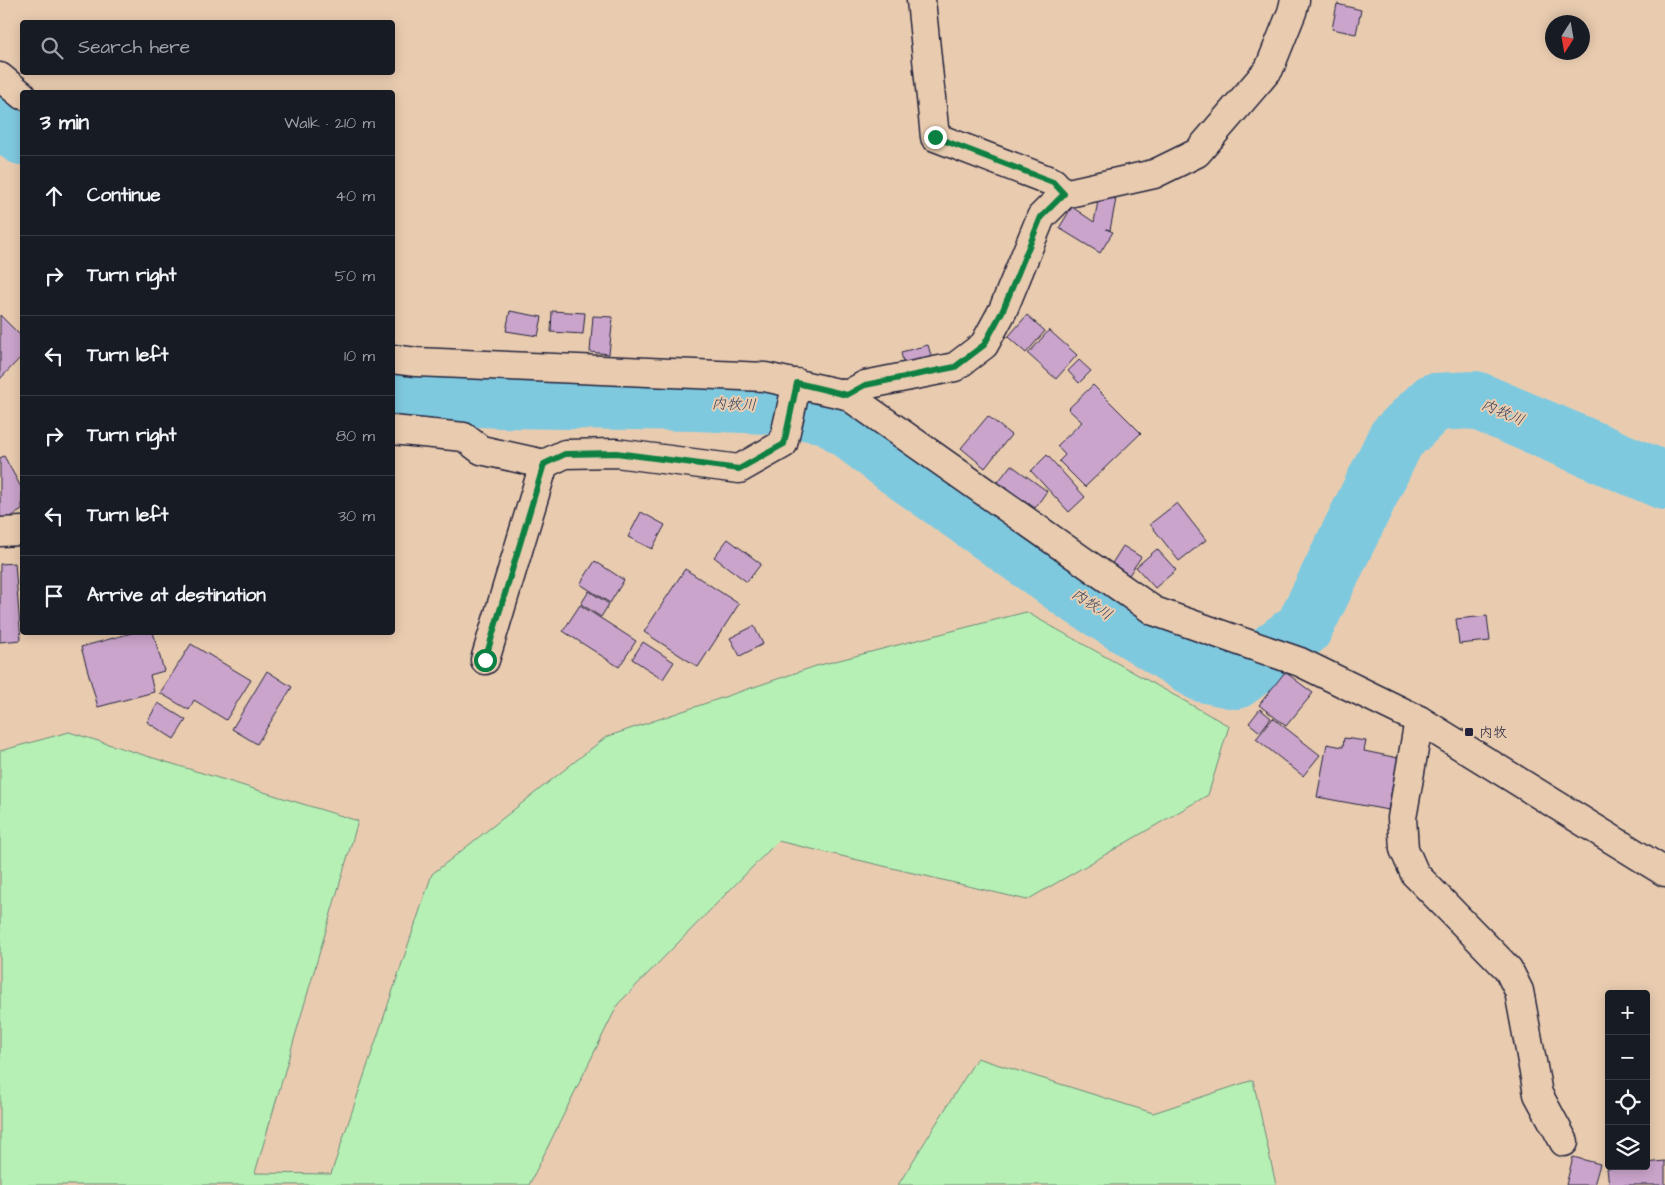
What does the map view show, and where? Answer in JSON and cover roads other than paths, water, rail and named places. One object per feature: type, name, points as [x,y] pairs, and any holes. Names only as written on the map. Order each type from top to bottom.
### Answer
[{"type":"street","points":[[922,0],[935,137],[1053,182],[1064,194]]},
{"type":"street","points":[[847,395],[865,385],[955,367],[984,345],[1003,310],[1041,217],[1064,194],[1154,174],[1197,153],[1269,69],[1295,0]]},
{"type":"street","points":[[0,77],[20,93]]},
{"type":"street","points":[[395,359],[416,362],[765,376],[795,389],[847,395],[1154,611],[1300,662],[1418,720],[1665,872]]},
{"type":"street","points":[[395,430],[464,437],[481,450],[544,464],[565,454],[616,453],[739,469],[784,444],[795,389]]},
{"type":"street","points":[[485,660],[544,464]]},
{"type":"street","points":[[0,532],[20,531]]},
{"type":"street","points":[[1418,720],[1402,818],[1404,849],[1415,874],[1508,969],[1519,991],[1538,1094],[1564,1142]]},
{"type":"waterway","name":"内牧川","points":[[0,118],[20,134]]},
{"type":"waterway","name":"内牧川","points":[[395,394],[502,399],[767,405],[829,415],[896,466],[1079,596],[1202,673],[1236,680],[1304,628],[1396,439],[1434,402],[1475,400],[1665,481]]},
{"type":"place","name":"内牧","points":[[1469,732]]}]
